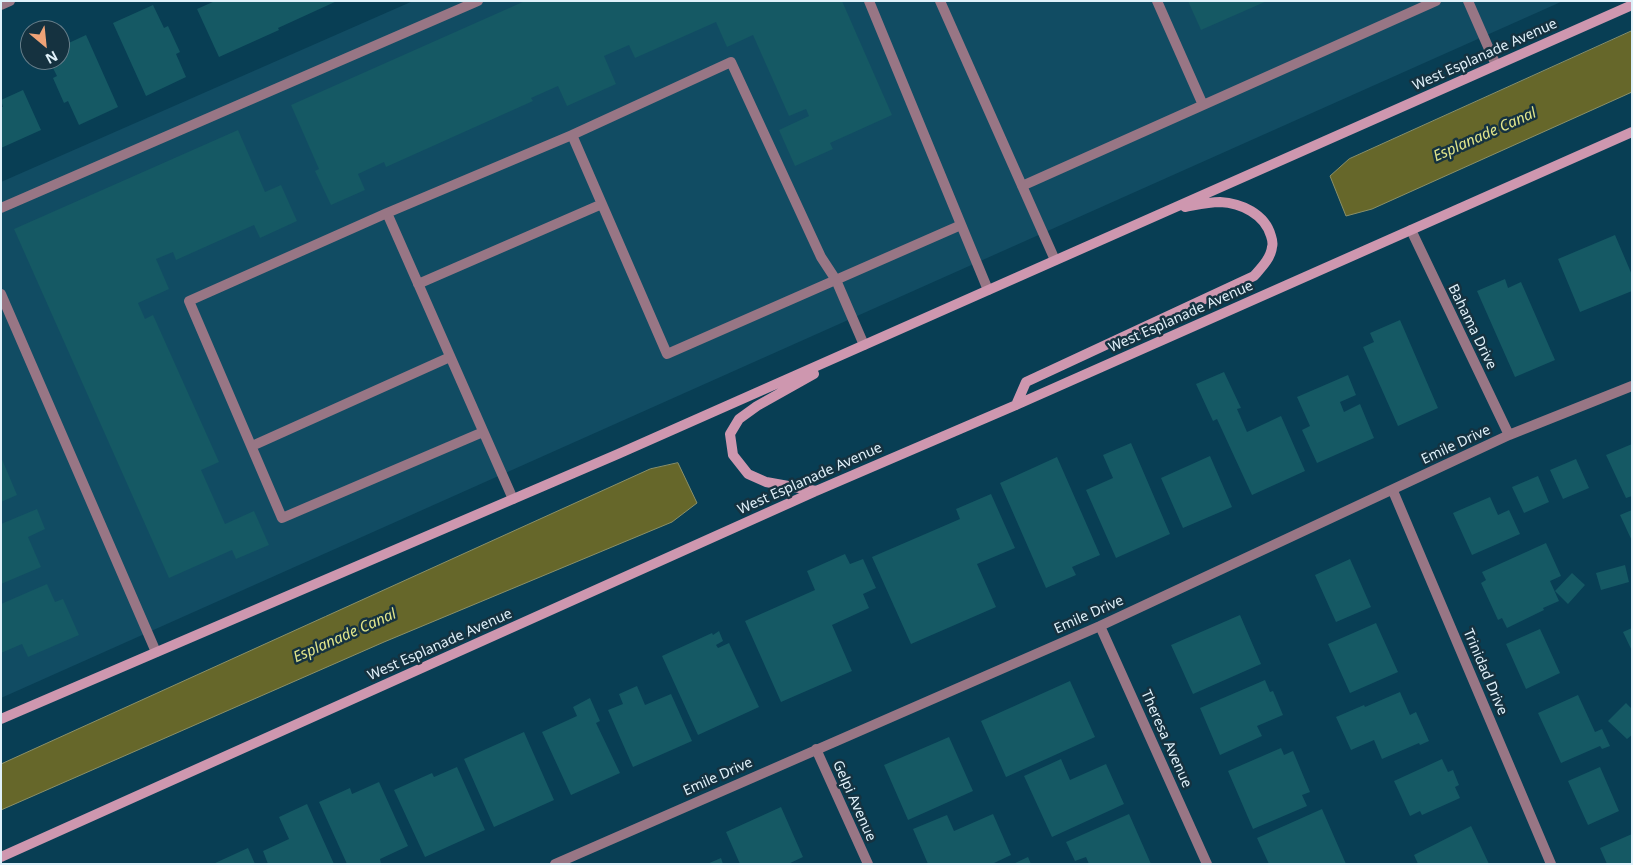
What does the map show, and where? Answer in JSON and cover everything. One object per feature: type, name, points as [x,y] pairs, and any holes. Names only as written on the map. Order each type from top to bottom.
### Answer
[{"type":"main road","name":"West Esplanade Avenue","points":[[1,719],[864,345],[1632,5]]},
{"type":"main road","name":"West Esplanade Avenue","points":[[1,857],[816,491],[1016,406],[1632,132]]},
{"type":"main road","points":[[1016,406],[1026,382],[1254,276],[1266,263],[1273,247],[1269,230],[1263,220],[1241,206],[1220,202],[1165,212]]},
{"type":"main road","points":[[816,491],[766,482],[748,474],[733,455],[730,434],[739,419],[756,406],[864,345]]},
{"type":"street","points":[[1,5],[10,1]]},
{"type":"street","points":[[1,208],[478,1]]},
{"type":"street","points":[[869,1],[988,290]]},
{"type":"street","points":[[940,1],[1055,260]]},
{"type":"street","points":[[1157,1],[1203,106]]},
{"type":"street","points":[[1022,186],[1436,1]]},
{"type":"street","points":[[1468,1],[1496,65]]},
{"type":"street","points":[[483,432],[282,518],[190,301],[386,213],[572,135],[731,62],[821,256],[836,280],[864,345]]},
{"type":"street","points":[[572,135],[666,354],[962,225]]},
{"type":"street","points":[[418,284],[602,204]]},
{"type":"street","points":[[386,213],[512,499]]},
{"type":"street","name":"Bahama Drive","points":[[1411,230],[1509,435]]},
{"type":"street","points":[[1,294],[156,652]]},
{"type":"street","points":[[252,446],[450,357]]},
{"type":"street","name":"Emile Drive","points":[[555,864],[1100,626],[1393,491],[1509,435],[1632,386]]},
{"type":"street","name":"Trinidad Drive","points":[[1393,491],[1551,864]]},
{"type":"street","name":"Theresa Avenue","points":[[1100,626],[1207,864]]},
{"type":"street","name":"Gelpi Avenue","points":[[816,749],[868,864]]},
{"type":"shaded area","points":[[413,1],[1563,1],[1,698],[1,182]]},
{"type":"water","name":"Esplanade Canal","points":[[1632,31],[1632,92],[1372,209],[1346,216],[1330,176],[1349,159]]},
{"type":"water","name":"Esplanade Canal","points":[[678,463],[697,503],[672,522],[384,642],[1,810],[1,764],[650,469]]},
{"type":"building","points":[[215,1],[337,1],[219,57],[197,9]]},
{"type":"building","points":[[525,1],[842,1],[892,115],[830,143],[833,149],[795,166],[779,130],[809,116],[806,109],[789,116],[753,35],[727,47],[716,22],[635,58],[629,45],[604,56],[616,84],[567,106],[558,86],[531,98],[533,101],[386,167],[384,162],[358,174],[365,190],[331,205],[315,171],[319,169],[291,105]]},
{"type":"building","points":[[1188,1],[1267,1],[1201,30]]},
{"type":"building","points":[[153,5],[164,28],[168,26],[180,52],[176,54],[186,77],[146,96],[113,23]]},
{"type":"building","points":[[86,35],[118,107],[79,125],[68,101],[64,103],[53,78],[57,76],[54,70],[70,70],[70,42]]},
{"type":"building","points":[[23,90],[41,130],[1,148],[1,107],[3,107],[1,100]]},
{"type":"building","points":[[238,130],[265,192],[281,185],[297,221],[260,238],[254,225],[176,260],[173,252],[156,259],[169,289],[138,303],[145,319],[153,315],[219,462],[201,470],[225,524],[254,511],[269,545],[236,559],[232,550],[169,578],[14,229]]},
{"type":"building","points":[[1615,235],[1632,275],[1632,291],[1580,312],[1558,259]]},
{"type":"building","points":[[1505,279],[1508,288],[1521,282],[1555,360],[1515,377],[1477,291]]},
{"type":"building","points":[[1400,320],[1438,408],[1398,426],[1363,347],[1374,342],[1370,333]]},
{"type":"building","points":[[1224,372],[1241,408],[1237,409],[1247,432],[1281,416],[1305,471],[1252,495],[1217,419],[1213,421],[1196,384]]},
{"type":"building","points":[[1348,375],[1356,395],[1340,402],[1344,412],[1360,404],[1374,438],[1317,463],[1302,430],[1310,426],[1297,397]]},
{"type":"building","points":[[1131,443],[1170,534],[1116,558],[1086,490],[1113,478],[1103,455]]},
{"type":"building","points":[[1632,444],[1632,496],[1626,498],[1606,455]]},
{"type":"building","points":[[1210,456],[1232,507],[1183,528],[1161,478]]},
{"type":"building","points":[[1,457],[17,495],[1,502]]},
{"type":"building","points":[[1057,457],[1100,555],[1072,567],[1076,575],[1046,588],[1000,483]]},
{"type":"building","points":[[1576,459],[1589,488],[1563,499],[1550,470]]},
{"type":"building","points":[[1538,476],[1549,502],[1524,513],[1512,487]]},
{"type":"building","points":[[991,494],[1015,548],[977,564],[996,607],[911,644],[872,557],[960,519],[956,509]]},
{"type":"building","points":[[1490,497],[1498,515],[1509,510],[1520,534],[1472,555],[1453,513]]},
{"type":"building","points":[[37,509],[45,529],[28,537],[41,567],[1,584],[1,524]]},
{"type":"building","points":[[1632,510],[1632,541],[1620,515]]},
{"type":"building","points":[[1546,543],[1561,576],[1550,581],[1559,601],[1507,628],[1502,618],[1498,620],[1481,583],[1486,580],[1482,572]]},
{"type":"building","points":[[845,554],[850,564],[863,559],[876,588],[863,594],[869,608],[832,625],[852,671],[781,702],[745,621],[815,590],[807,571]]},
{"type":"building","points":[[1350,559],[1371,607],[1336,622],[1315,575]]},
{"type":"building","points":[[1625,565],[1629,582],[1601,590],[1596,573]]},
{"type":"building","points":[[1572,573],[1585,585],[1568,604],[1555,591]]},
{"type":"building","points":[[47,584],[55,602],[63,599],[79,635],[28,657],[22,644],[1,653],[1,604]]},
{"type":"building","points":[[1240,615],[1261,664],[1193,694],[1171,645]]},
{"type":"building","points":[[1376,623],[1398,672],[1350,693],[1328,644]]},
{"type":"building","points":[[1632,628],[1632,651],[1623,632]]},
{"type":"building","points":[[1540,629],[1560,673],[1526,689],[1506,644]]},
{"type":"building","points":[[719,631],[723,641],[716,645],[718,648],[729,643],[759,707],[698,735],[662,656]]},
{"type":"building","points":[[1265,680],[1270,692],[1273,691],[1283,715],[1257,726],[1262,736],[1220,755],[1200,708]]},
{"type":"building","points":[[1070,681],[1095,737],[1006,777],[981,721]]},
{"type":"building","points":[[637,686],[645,705],[671,694],[692,741],[633,767],[608,710],[623,704],[619,694]]},
{"type":"building","points":[[1400,692],[1410,715],[1416,712],[1429,741],[1420,745],[1419,743],[1382,759],[1374,740],[1351,750],[1336,717]]},
{"type":"building","points":[[1578,695],[1595,732],[1602,729],[1610,746],[1602,749],[1600,746],[1561,763],[1538,713]]},
{"type":"building","points":[[590,698],[600,721],[596,723],[620,773],[571,795],[542,732],[577,716],[573,707]]},
{"type":"building","points":[[1626,703],[1632,709],[1632,735],[1627,739],[1608,721]]},
{"type":"building","points":[[524,732],[554,800],[494,827],[464,759]]},
{"type":"building","points":[[949,737],[973,791],[908,820],[884,765]]},
{"type":"building","points":[[1281,748],[1284,755],[1293,751],[1310,792],[1302,795],[1307,806],[1253,829],[1228,771]]},
{"type":"building","points":[[1061,759],[1070,780],[1106,764],[1124,804],[1052,837],[1024,776]]},
{"type":"building","points":[[1442,759],[1448,772],[1453,770],[1459,785],[1455,787],[1460,798],[1422,815],[1420,811],[1410,816],[1394,781]]},
{"type":"building","points":[[457,767],[485,830],[425,857],[394,790],[432,773],[434,777]]},
{"type":"building","points":[[1600,767],[1619,811],[1588,825],[1568,781]]},
{"type":"building","points":[[379,782],[408,846],[380,859],[381,864],[347,864],[319,802],[350,788],[352,794]]},
{"type":"building","points":[[307,804],[334,864],[268,864],[263,851],[289,839],[279,817]]},
{"type":"building","points":[[781,807],[803,857],[788,864],[740,864],[726,832]]},
{"type":"building","points":[[1322,809],[1346,864],[1269,864],[1257,838]]},
{"type":"building","points":[[993,814],[1011,855],[992,864],[928,864],[913,829],[947,815],[954,831]]},
{"type":"building","points":[[1129,814],[1151,864],[1089,864],[1086,857],[1075,861],[1066,842]]},
{"type":"building","points":[[1471,826],[1489,864],[1418,864],[1414,855]]},
{"type":"building","points":[[1632,834],[1632,864],[1607,864],[1600,848]]},
{"type":"building","points":[[248,848],[255,864],[213,864]]},
{"type":"building","points":[[1028,857],[1031,864],[1013,864]]},
{"type":"building","points":[[721,858],[723,864],[707,864]]}]
